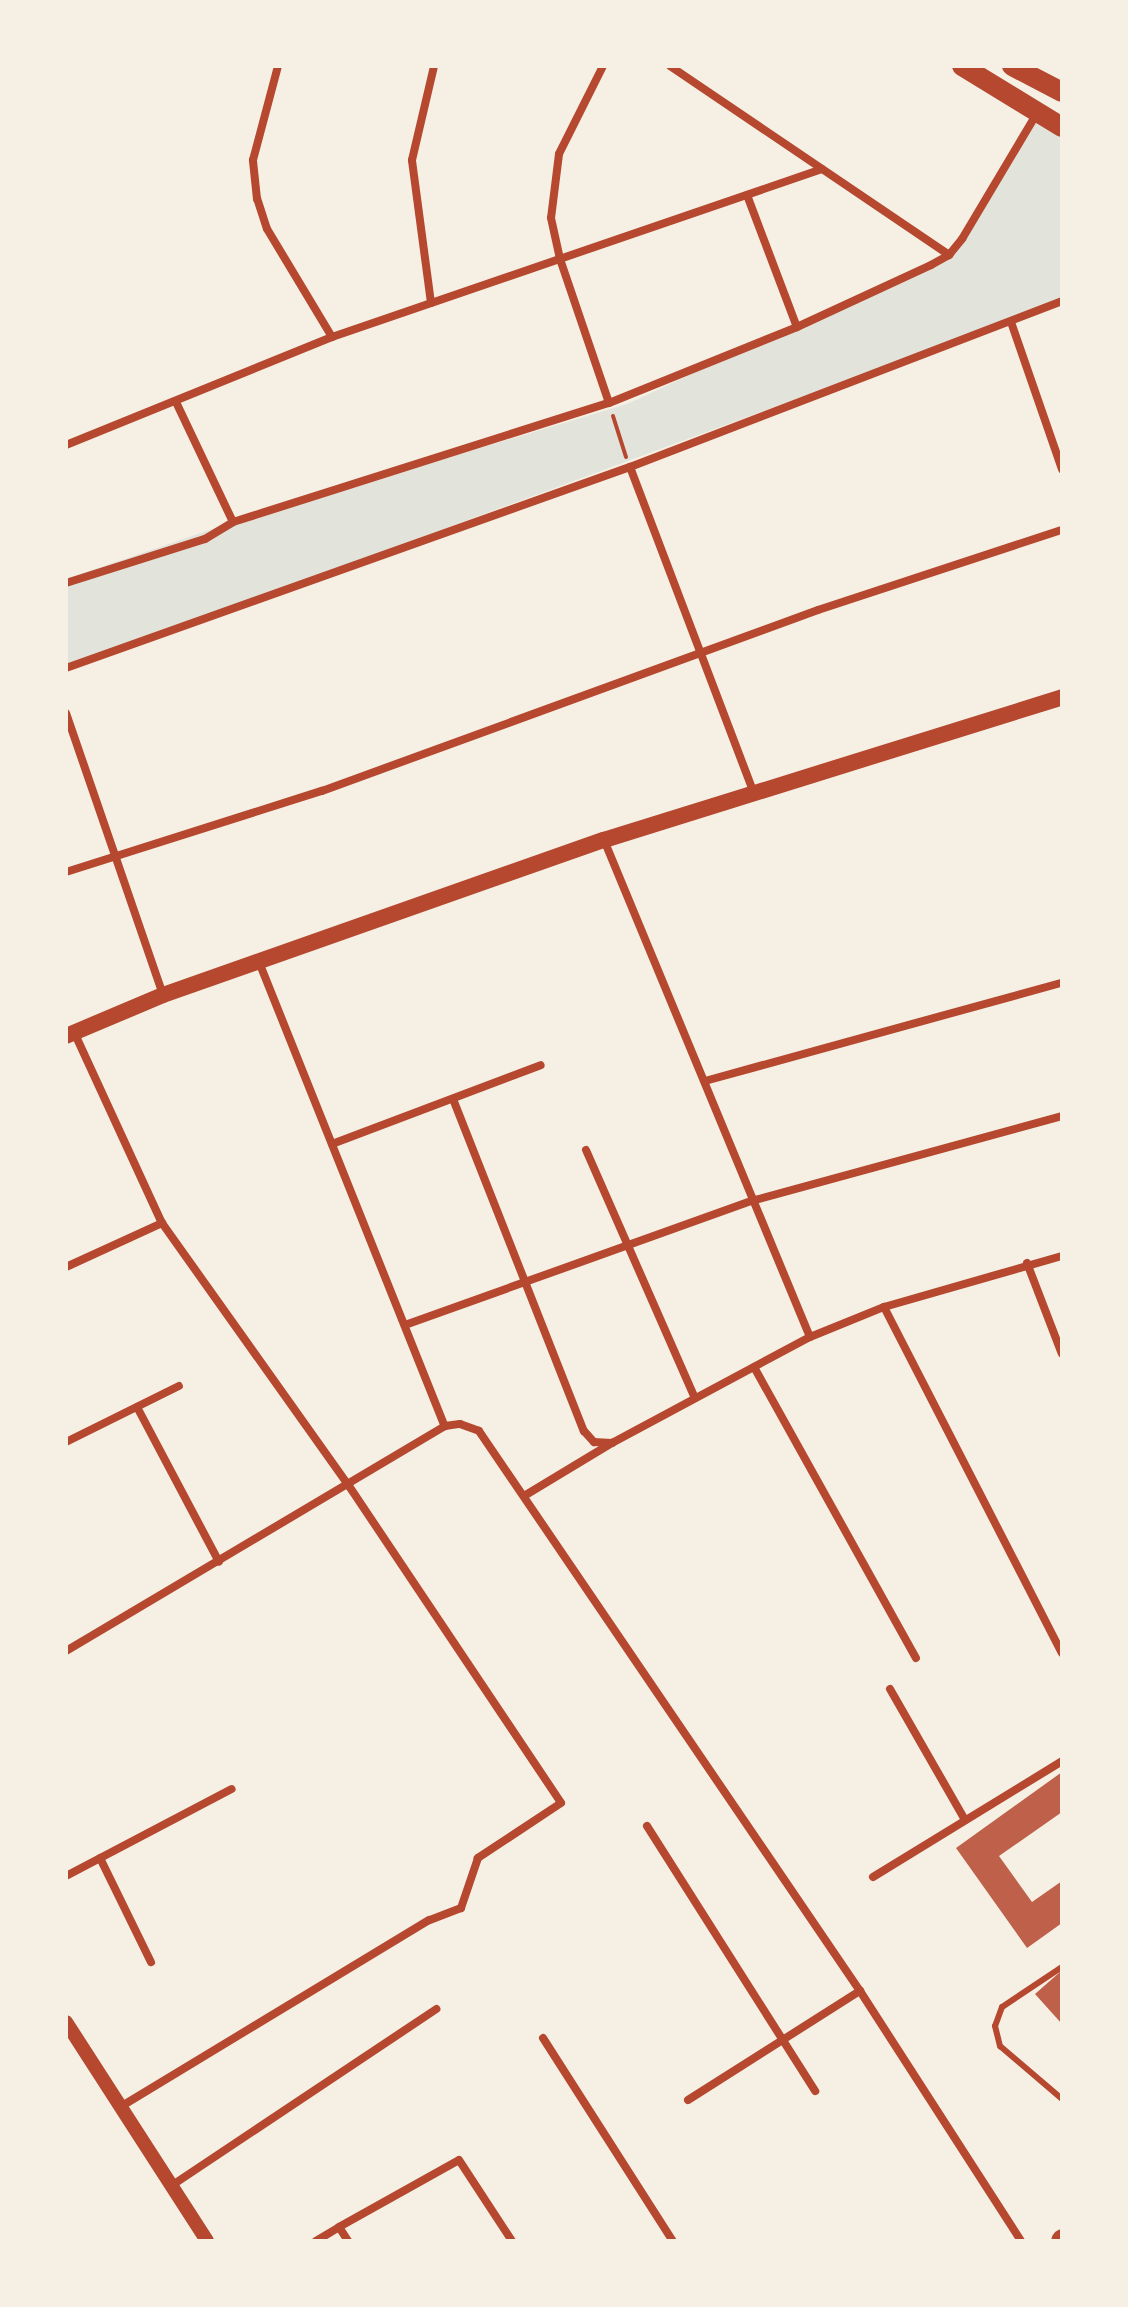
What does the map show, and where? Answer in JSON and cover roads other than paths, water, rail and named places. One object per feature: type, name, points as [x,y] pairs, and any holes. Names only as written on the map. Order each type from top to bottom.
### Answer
[{"type":"main road","points":[[962,66],[1036,115],[1062,127]]},
{"type":"main road","points":[[1012,66],[1062,92]]},
{"type":"main road","points":[[70,1034],[163,995],[604,840],[1062,697]]},
{"type":"street","points":[[278,66],[253,160],[257,199],[267,229],[332,337]]},
{"type":"street","points":[[431,303],[412,160],[434,66]]},
{"type":"street","points":[[603,66],[559,154],[551,218],[560,259],[609,405]]},
{"type":"street","points":[[670,66],[949,255]]},
{"type":"street","points":[[66,583],[205,539],[233,522],[609,405],[797,327],[949,255],[1036,115]]},
{"type":"street","points":[[66,445],[177,404],[332,337],[822,169]]},
{"type":"street","points":[[747,195],[797,327]]},
{"type":"street","points":[[66,668],[629,464],[1062,301]]},
{"type":"street","points":[[1011,322],[1062,469]]},
{"type":"street","points":[[177,404],[233,522]]},
{"type":"street","points":[[629,464],[698,657],[753,791]]},
{"type":"street","points":[[66,872],[322,791],[698,657],[818,610],[1062,530]]},
{"type":"street","points":[[66,713],[163,995]]},
{"type":"street","points":[[604,840],[810,1337]]},
{"type":"street","points":[[259,962],[445,1426]]},
{"type":"street","points":[[705,1081],[1062,983]]},
{"type":"street","points":[[70,1034],[162,1223],[349,1486],[561,1803],[478,1858],[461,1908],[429,1920],[120,2107]]},
{"type":"street","points":[[332,1144],[541,1065]]},
{"type":"street","points":[[453,1099],[584,1431],[594,1442],[612,1443]]},
{"type":"street","points":[[405,1325],[755,1200],[1062,1116]]},
{"type":"street","points":[[586,1150],[695,1398]]},
{"type":"street","points":[[66,1267],[162,1223]]},
{"type":"street","points":[[524,1496],[612,1443],[810,1337],[884,1307],[1027,1263],[1062,1256]]},
{"type":"street","points":[[1027,1263],[1062,1354]]},
{"type":"street","points":[[884,1307],[1062,1653]]},
{"type":"street","points":[[754,1367],[916,1658]]},
{"type":"street","points":[[66,1442],[179,1386]]},
{"type":"street","points":[[137,1407],[219,1562]]},
{"type":"street","points":[[66,1651],[349,1486],[445,1426],[460,1424],[479,1431],[860,1991],[1021,2241]]},
{"type":"street","points":[[890,1689],[965,1820]]},
{"type":"street","points":[[873,1877],[1062,1761]]},
{"type":"street","points":[[66,1876],[232,1789]]},
{"type":"street","points":[[647,1826],[815,2091]]},
{"type":"street","points":[[100,1858],[151,1962]]},
{"type":"street","points":[[688,2100],[860,1991]]},
{"type":"street","points":[[171,2186],[436,2009]]},
{"type":"street","points":[[66,2022],[207,2241]]},
{"type":"street","points":[[543,2038],[673,2241]]},
{"type":"street","points":[[316,2241],[459,2160],[512,2241]]},
{"type":"street","points":[[339,2227],[348,2241]]},
{"type":"lane","points":[[1062,1967],[1002,2007],[995,2026],[1000,2046],[1062,2099]]}]
